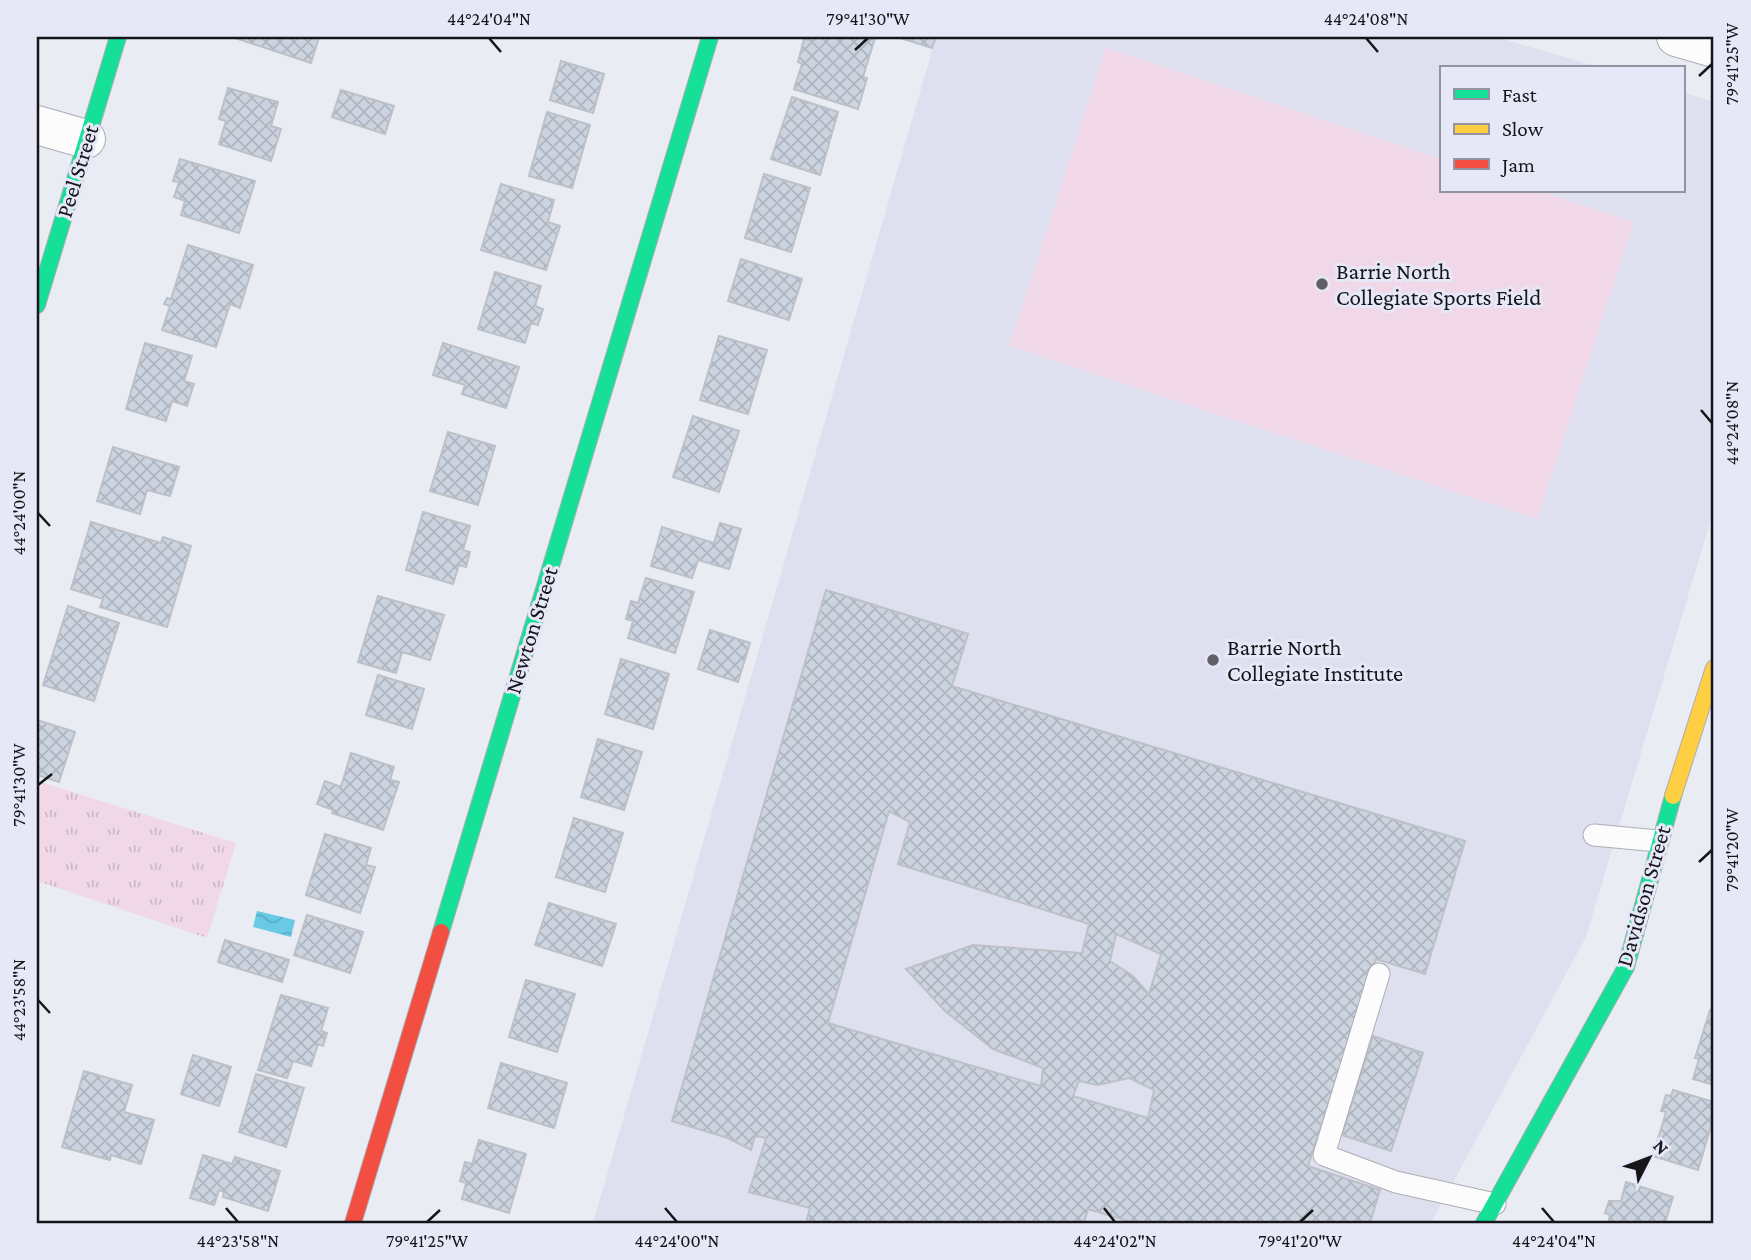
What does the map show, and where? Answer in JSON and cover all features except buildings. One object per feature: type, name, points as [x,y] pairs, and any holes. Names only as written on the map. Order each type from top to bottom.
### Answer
[{"type":"street","name":"Peel Street","points":[[37,305],[118,37]]},
{"type":"street","name":"Newton Street","points":[[353,1223],[710,37]]},
{"type":"street","points":[[1676,37],[1714,48]]},
{"type":"street","points":[[37,125],[86,139]]},
{"type":"street","name":"Davidson Street","points":[[1484,1223],[1626,967],[1658,841],[1714,668]]},
{"type":"lane","points":[[1594,835],[1658,841]]},
{"type":"lane","points":[[1379,974],[1324,1155],[1395,1182],[1495,1204]]},
{"type":"shaded area","name":"Barrie North Collegiate Institute","points":[[936,37],[1496,37],[1595,66],[1440,66],[1440,192],[1684,192],[1684,92],[1714,102],[1714,509],[1586,937],[1431,1223],[593,1223]]},
{"type":"green space","name":"Barrie North Collegiate Sports Field","points":[[1106,48],[1440,159],[1440,192],[1542,192],[1634,222],[1537,519],[1009,346]]},
{"type":"green space","points":[[37,781],[236,843],[207,938],[37,881]]},
{"type":"water","points":[[257,911],[295,920],[291,937],[253,927]]},
{"type":"traffic: fast","points":[[37,305],[118,37]]},
{"type":"traffic: fast","points":[[441,932],[710,37]]},
{"type":"traffic: fast","points":[[1484,1223],[1626,967],[1673,796]]},
{"type":"traffic: slow","points":[[1673,796],[1714,668]]},
{"type":"traffic: jam","points":[[353,1223],[441,932]]},
{"type":"place","name":"Barrie North Collegiate Sports Field","points":[[1322,284]]},
{"type":"place","name":"Barrie North Collegiate Institute","points":[[1213,660]]}]
